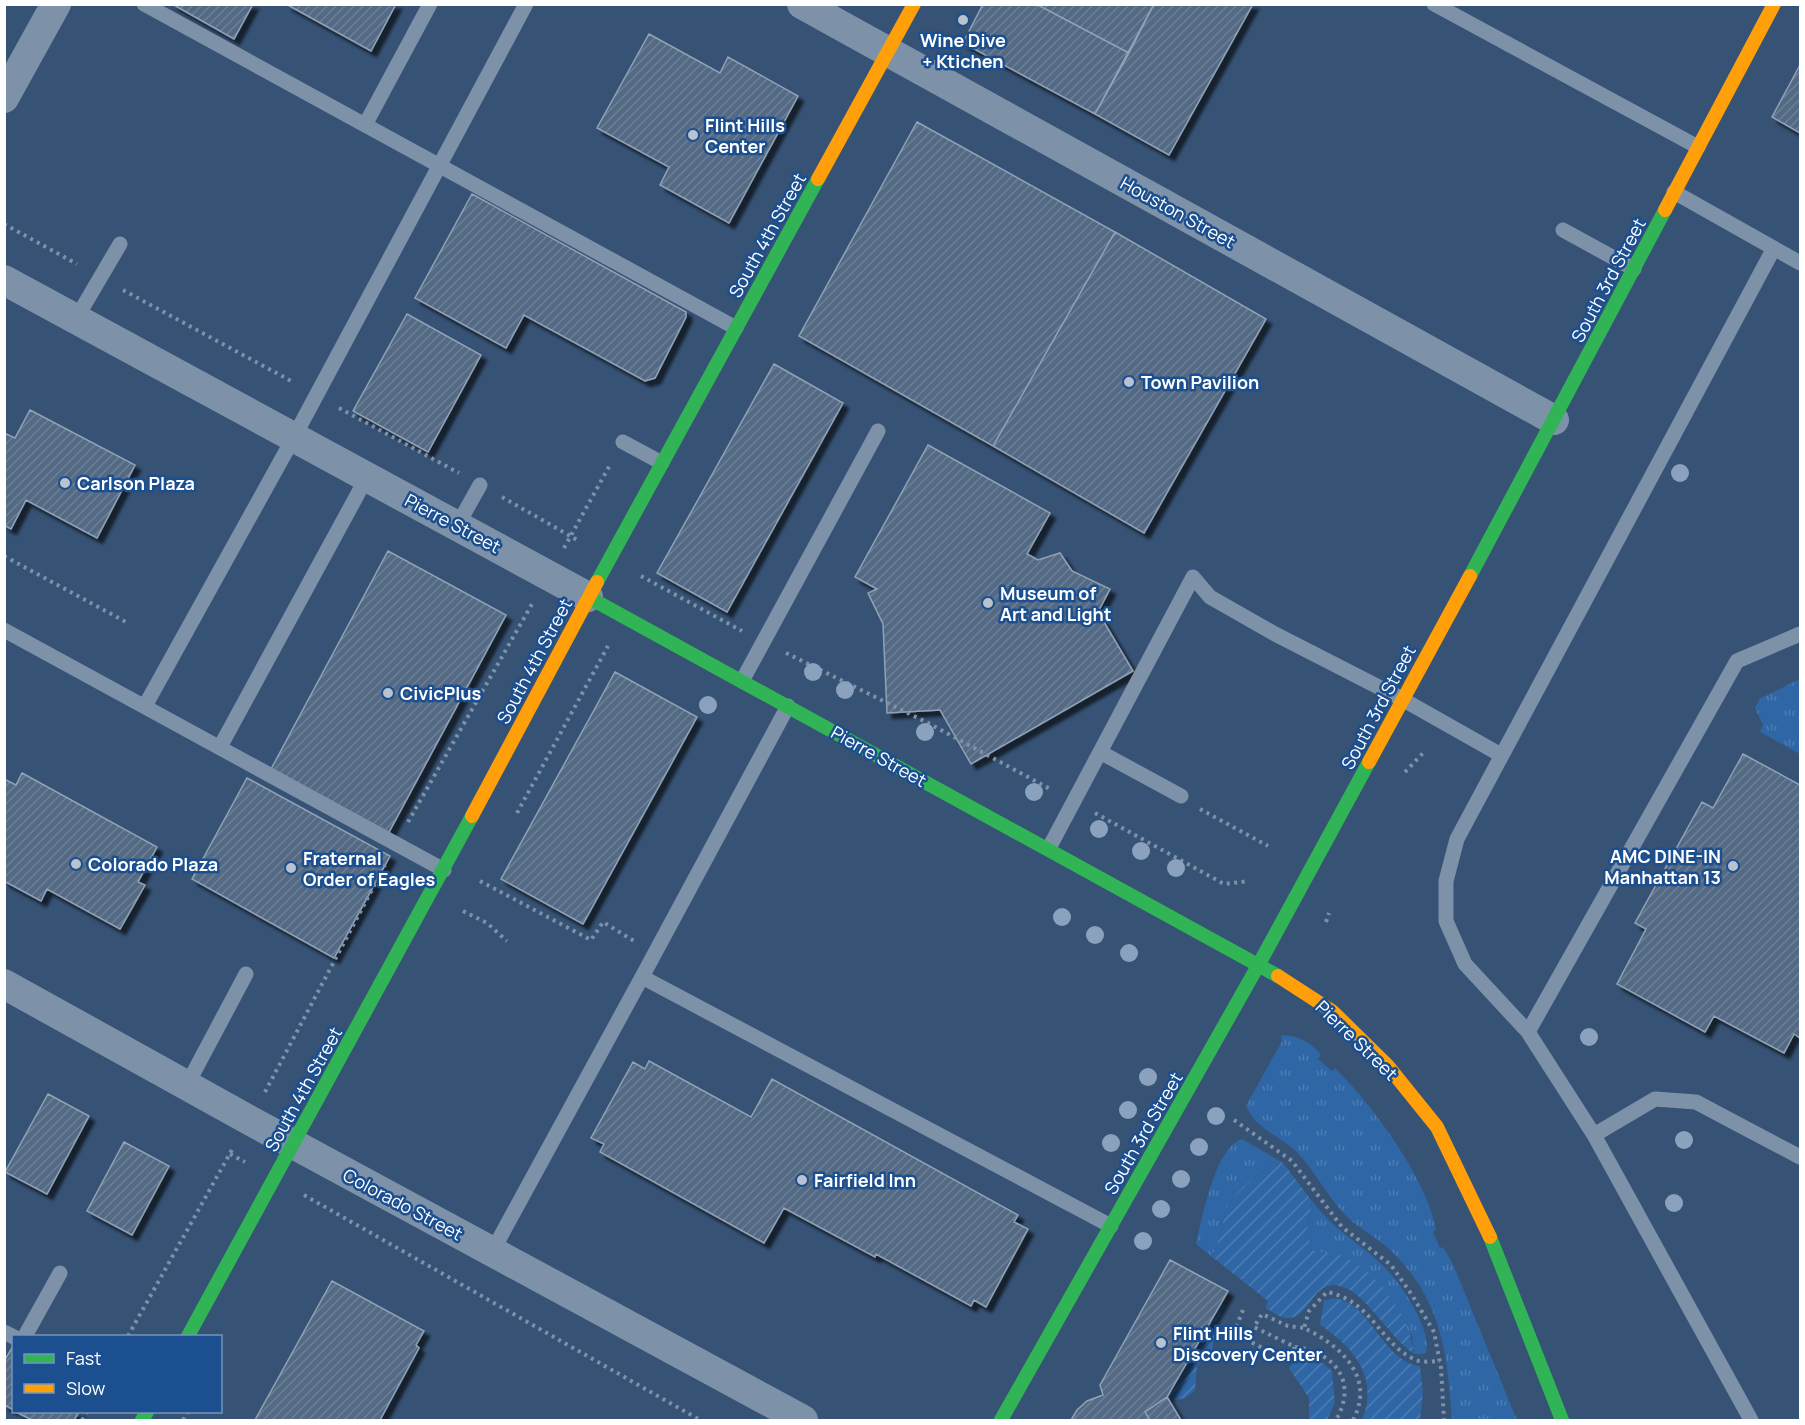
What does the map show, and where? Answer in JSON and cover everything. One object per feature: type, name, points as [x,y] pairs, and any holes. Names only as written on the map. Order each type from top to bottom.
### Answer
[{"type":"main road","name":"South 4th Street","points":[[189,1335],[444,870],[588,597],[914,4]]},
{"type":"main road","name":"South 3rd Street","points":[[1000,1420],[1259,964],[1554,420],[1774,4]]},
{"type":"main road","name":"Pierre Street","points":[[588,597],[1259,964],[1332,1011],[1387,1065],[1437,1127],[1471,1193],[1515,1295],[1562,1420]]},
{"type":"street","points":[[4,98],[56,4]]},
{"type":"street","name":"Houston Street","points":[[802,4],[1554,420]]},
{"type":"street","name":"Pierre Street","points":[[4,280],[588,597]]},
{"type":"street","name":"Colorado Street","points":[[4,984],[293,1145],[803,1420]]},
{"type":"lane","points":[[144,4],[736,328]]},
{"type":"lane","points":[[365,125],[430,4]]},
{"type":"lane","points":[[145,706],[294,437],[526,4]]},
{"type":"lane","points":[[1434,4],[1698,147]]},
{"type":"lane","points":[[1674,192],[1800,263]]},
{"type":"lane","points":[[1563,230],[1634,269]]},
{"type":"lane","points":[[76,319],[120,244]]},
{"type":"lane","points":[[1751,1420],[1594,1135],[1528,1032],[1465,964],[1446,921],[1446,881],[1457,839],[1774,248]]},
{"type":"lane","points":[[742,681],[878,431]]},
{"type":"lane","points":[[623,442],[662,463]]},
{"type":"lane","points":[[220,747],[367,477]]},
{"type":"lane","points":[[457,526],[480,484]]},
{"type":"lane","points":[[1049,848],[1193,577],[1210,597],[1275,634],[1402,699],[1501,755]]},
{"type":"lane","points":[[4,630],[444,870]]},
{"type":"lane","points":[[1528,1032],[1737,661],[1800,634]]},
{"type":"lane","points":[[492,1252],[788,706]]},
{"type":"lane","points":[[1100,752],[1181,796]]},
{"type":"lane","points":[[187,1085],[246,974]]},
{"type":"lane","points":[[642,977],[1111,1226]]},
{"type":"lane","points":[[1594,1135],[1655,1099],[1696,1102],[1800,1157]]},
{"type":"lane","points":[[26,1335],[60,1273]]},
{"type":"path","points":[[4,224],[480,484],[570,536],[623,442]]},
{"type":"path","points":[[4,556],[126,622]]},
{"type":"path","points":[[638,574],[763,642],[928,723],[1224,884],[1249,881]]},
{"type":"path","points":[[129,1335],[249,1120],[396,844],[528,611]]},
{"type":"path","points":[[1197,808],[1268,846]]},
{"type":"path","points":[[480,881],[591,940],[603,921],[655,953]]},
{"type":"path","points":[[463,911],[487,923],[507,941]]},
{"type":"path","points":[[1234,1120],[1292,1161],[1342,1227],[1391,1265],[1434,1332],[1440,1361],[1444,1420]]},
{"type":"path","points":[[230,1154],[700,1420]]},
{"type":"path","points":[[1304,1328],[1310,1311],[1318,1299],[1327,1292],[1344,1295],[1373,1318],[1400,1349],[1417,1361],[1440,1361]]},
{"type":"path","points":[[1243,1310],[1234,1333],[1287,1361],[1295,1347]]},
{"type":"path","points":[[1336,1420],[1343,1384],[1339,1370],[1330,1358],[1314,1350],[1295,1347],[1254,1328],[1262,1314],[1288,1326],[1304,1328],[1325,1338],[1344,1353],[1354,1367],[1360,1399],[1353,1420]]},
{"type":"green space","points":[[1800,679],[1800,754],[1760,732],[1763,725],[1755,708],[1759,699]]},
{"type":"green space","points":[[1281,1035],[1299,1038],[1313,1046],[1321,1055],[1318,1059],[1332,1071],[1335,1068],[1349,1083],[1396,1143],[1422,1189],[1431,1210],[1436,1230],[1433,1232],[1440,1248],[1443,1247],[1452,1262],[1517,1420],[1452,1420],[1448,1372],[1439,1328],[1421,1288],[1390,1250],[1346,1216],[1296,1151],[1261,1126],[1250,1114],[1246,1106],[1282,1041]]},
{"type":"green space","points":[[1242,1139],[1283,1163],[1258,1175],[1235,1195],[1226,1211],[1219,1240],[1211,1256],[1196,1244],[1206,1202],[1224,1155]]},
{"type":"green space","points":[[1283,1163],[1312,1201],[1307,1232],[1312,1250],[1345,1257],[1358,1264],[1381,1285],[1406,1325],[1414,1354],[1352,1291],[1332,1285],[1324,1287],[1295,1317],[1286,1318],[1265,1308],[1268,1301],[1211,1256],[1219,1240],[1226,1211],[1235,1195],[1258,1175]]},
{"type":"green space","points":[[1312,1201],[1331,1222],[1380,1263],[1396,1280],[1422,1324],[1427,1346],[1425,1354],[1414,1354],[1412,1336],[1312,1250],[1307,1232]]},
{"type":"green space","points":[[1333,1298],[1346,1302],[1358,1310],[1395,1354],[1407,1362],[1420,1366],[1423,1392],[1420,1420],[1362,1420],[1367,1391],[1360,1365],[1343,1343],[1320,1325],[1324,1301]]},
{"type":"green space","points":[[1222,1301],[1225,1305],[1216,1324],[1212,1351],[1197,1366],[1195,1390],[1186,1398],[1171,1401],[1167,1397]]},
{"type":"green space","points":[[1306,1357],[1319,1360],[1332,1371],[1335,1403],[1327,1420],[1309,1420],[1309,1398],[1289,1368],[1295,1361]]},
{"type":"building","points":[[172,4],[253,4],[234,39]]},
{"type":"building","points":[[286,4],[396,4],[371,51]]},
{"type":"building","points":[[983,4],[1036,4],[1129,53],[1095,114],[963,43]]},
{"type":"building","points":[[1036,4],[1154,4],[1129,53]]},
{"type":"building","points":[[1154,4],[1253,4],[1169,155],[1095,114]]},
{"type":"building","name":"Flint Hills Center","points":[[649,34],[720,73],[728,57],[798,96],[729,223],[660,185],[669,167],[597,128]]},
{"type":"building","points":[[1800,65],[1800,133],[1772,117]]},
{"type":"building","points":[[917,122],[1115,232],[993,446],[799,336]]},
{"type":"building","points":[[472,194],[686,312],[686,317],[655,378],[645,381],[524,315],[506,348],[415,298]]},
{"type":"building","name":"Town Pavilion","points":[[1115,232],[1266,319],[1144,533],[993,446]]},
{"type":"building","points":[[407,314],[481,355],[428,452],[353,411]]},
{"type":"building","points":[[774,364],[843,403],[727,612],[657,573]]},
{"type":"building","name":"Carlson Plaza","points":[[30,410],[135,465],[97,538],[26,500],[11,529],[4,525],[4,433],[15,438]]},
{"type":"building","name":"Museum of Art and Light","points":[[928,445],[1050,513],[1027,554],[1038,560],[1060,553],[1072,571],[1110,589],[1098,612],[1133,671],[971,764],[940,710],[887,713],[883,624],[868,593],[877,589],[855,577]]},
{"type":"building","name":"CivicPlus","points":[[388,551],[506,615],[388,834],[270,771]]},
{"type":"building","points":[[615,672],[697,717],[583,924],[501,879]]},
{"type":"building","name":"AMC DINE-IN Manhattan 13","points":[[1743,754],[1800,785],[1800,1038],[1794,1034],[1784,1053],[1714,1016],[1705,1032],[1617,984],[1646,929],[1635,923],[1702,802],[1713,808]]},
{"type":"building","name":"Colorado Plaza","points":[[22,773],[157,847],[138,882],[145,885],[120,929],[47,889],[41,901],[4,881],[4,779],[16,785]]},
{"type":"building","name":"Fraternal Order of Eagles","points":[[247,778],[390,856],[334,958],[192,879]]},
{"type":"building","name":"Fairfield Inn","points":[[649,1061],[751,1117],[772,1079],[1018,1215],[1014,1222],[1028,1229],[986,1307],[974,1300],[971,1306],[876,1254],[875,1257],[784,1208],[764,1243],[600,1152],[604,1144],[591,1138],[633,1062],[645,1069]]},
{"type":"building","points":[[48,1094],[89,1116],[47,1194],[5,1172]]},
{"type":"building","points":[[124,1142],[169,1166],[132,1235],[87,1211]]},
{"type":"building","name":"Flint Hills Discovery Center","points":[[1170,1260],[1228,1291],[1167,1397],[1145,1412],[1150,1420],[1071,1420],[1077,1410],[1087,1401],[1103,1395],[1100,1385]]},
{"type":"building","points":[[332,1281],[424,1331],[416,1345],[419,1348],[380,1420],[255,1420]]},
{"type":"building","points":[[12,1348],[12,1409],[4,1405],[4,1361]]},
{"type":"building","points":[[1167,1397],[1181,1420],[1150,1420],[1145,1412]]},
{"type":"building","points":[[18,1413],[78,1413],[74,1420],[32,1420]]},
{"type":"traffic: fast","points":[[597,582],[818,179]]},
{"type":"traffic: fast","points":[[1470,576],[1665,210]]},
{"type":"traffic: fast","points":[[588,597],[1278,976]]},
{"type":"traffic: fast","points":[[1001,1420],[1259,964],[1369,762]]},
{"type":"traffic: fast","points":[[189,1335],[472,816]]},
{"type":"traffic: fast","points":[[1490,1237],[1562,1420]]},
{"type":"traffic: fast","points":[[142,1420],[146,1413]]},
{"type":"traffic: slow","points":[[818,179],[914,4]]},
{"type":"traffic: slow","points":[[1665,210],[1774,4]]},
{"type":"traffic: slow","points":[[1369,762],[1470,576]]},
{"type":"traffic: slow","points":[[472,816],[597,582]]},
{"type":"traffic: slow","points":[[1278,976],[1332,1011],[1387,1065],[1437,1127],[1490,1237]]},
{"type":"place","name":"Wine Dive + Ktichen","points":[[963,20]]},
{"type":"place","name":"Flint Hills Center","points":[[693,135]]},
{"type":"place","name":"Town Pavilion","points":[[1129,382]]},
{"type":"place","name":"Carlson Plaza","points":[[65,483]]},
{"type":"place","name":"Museum of Art and Light","points":[[988,603]]},
{"type":"place","name":"CivicPlus","points":[[388,693]]},
{"type":"place","name":"Colorado Plaza","points":[[76,864]]},
{"type":"place","name":"AMC DINE-IN Manhattan 13","points":[[1733,866]]},
{"type":"place","name":"Fraternal Order of Eagles","points":[[291,868]]},
{"type":"place","name":"Fairfield Inn","points":[[802,1180]]},
{"type":"place","name":"Flint Hills Discovery Center","points":[[1161,1343]]}]
